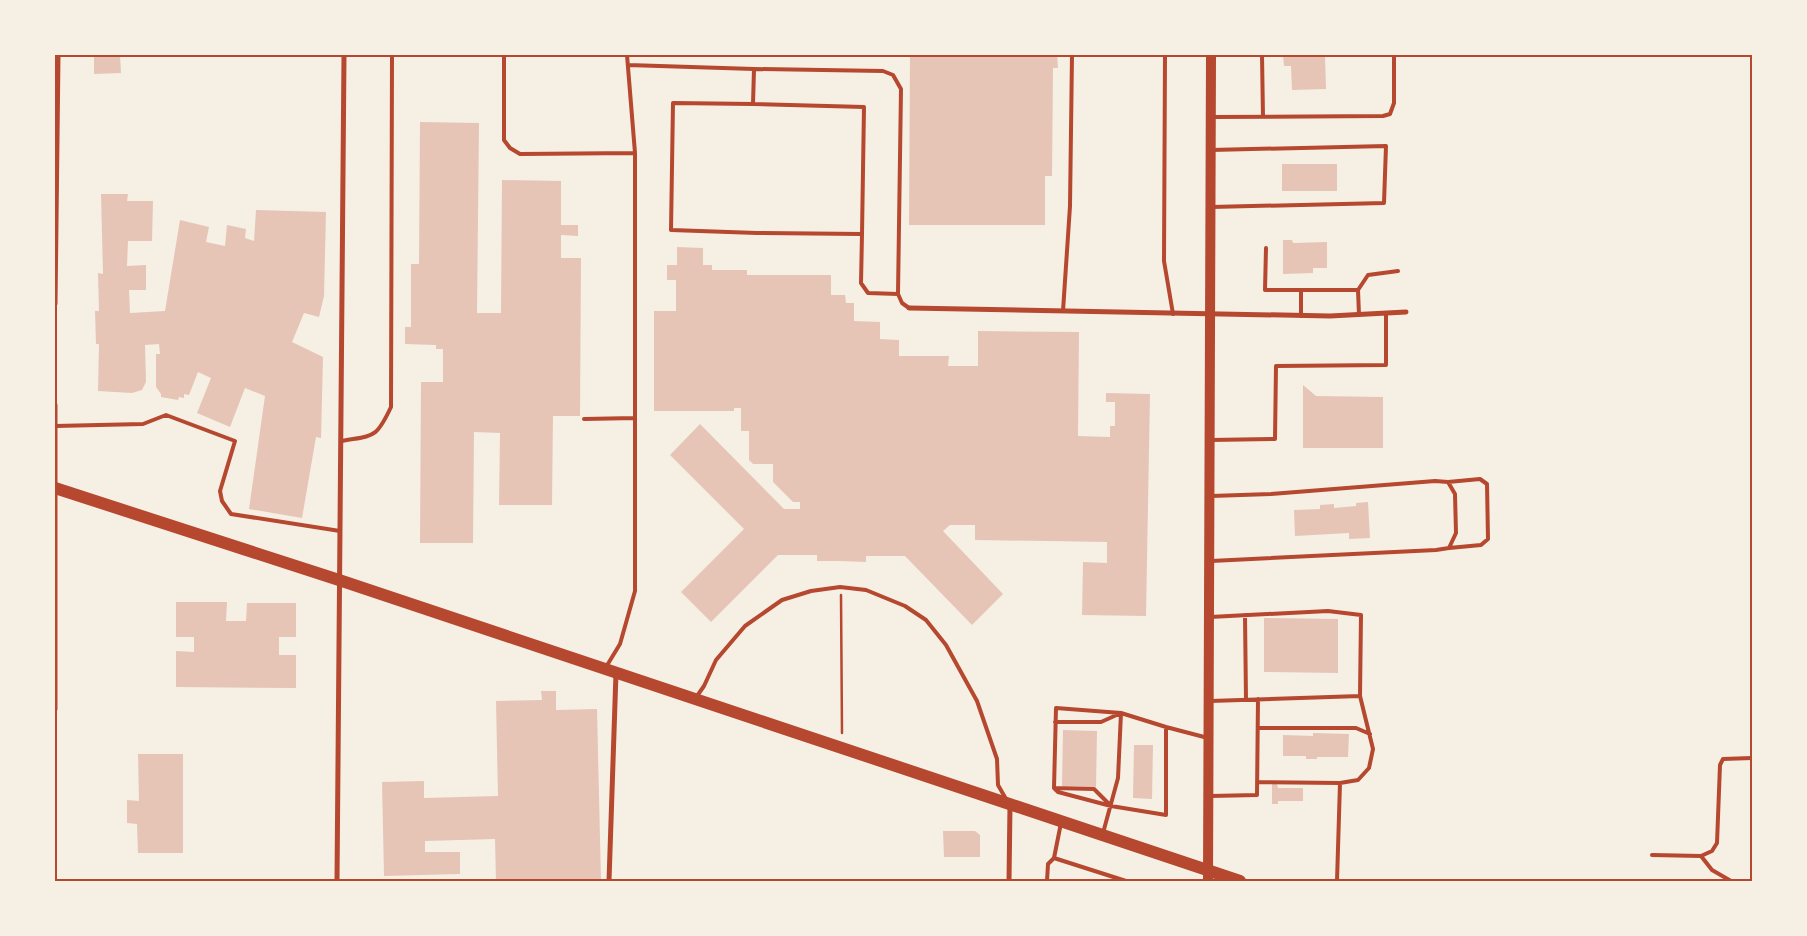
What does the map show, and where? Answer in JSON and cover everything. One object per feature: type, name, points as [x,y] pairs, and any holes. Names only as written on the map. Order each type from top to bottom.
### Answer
[{"type":"main road","points":[[1208,875],[1211,55]]},
{"type":"main road","points":[[56,488],[339,580],[1103,835],[1208,875],[1240,881]]},
{"type":"street","points":[[55,304],[58,55]]},
{"type":"street","points":[[337,881],[344,55]]},
{"type":"street","points":[[909,308],[1301,316],[1406,312]]},
{"type":"street","points":[[55,405],[55,709]]},
{"type":"street","points":[[609,881],[611,671]]},
{"type":"street","points":[[1010,805],[1010,881]]},
{"type":"lane","points":[[342,441],[371,436],[382,427],[391,407],[392,55]]},
{"type":"lane","points":[[504,55],[504,140],[510,148],[520,154],[635,153]]},
{"type":"lane","points":[[611,671],[635,591],[635,153],[628,55]]},
{"type":"lane","points":[[1063,311],[1070,206],[1072,55]]},
{"type":"lane","points":[[1165,55],[1164,261],[1173,314]]},
{"type":"lane","points":[[1262,55],[1263,117]]},
{"type":"lane","points":[[1211,117],[1383,116],[1390,114],[1394,103],[1394,55]]},
{"type":"lane","points":[[628,65],[882,71],[893,75],[901,89],[898,294],[902,303],[909,308]]},
{"type":"lane","points":[[753,104],[754,69]]},
{"type":"lane","points":[[862,234],[671,230],[672,103],[864,107],[862,234],[860,283],[868,293],[898,294]]},
{"type":"lane","points":[[1211,150],[1386,146],[1384,203],[1211,207]]},
{"type":"lane","points":[[1266,248],[1265,290],[1358,290]]},
{"type":"lane","points":[[1359,314],[1358,290],[1368,275],[1398,272]]},
{"type":"lane","points":[[1301,316],[1302,290]]},
{"type":"lane","points":[[1210,440],[1276,439],[1276,366],[1386,365],[1386,313]]},
{"type":"lane","points":[[55,426],[143,424],[166,415],[235,440],[220,491],[222,501],[231,514],[340,531]]},
{"type":"lane","points":[[584,419],[635,418]]},
{"type":"lane","points":[[1209,561],[1449,548],[1481,545],[1488,539],[1487,484],[1480,479],[1271,494],[1210,496]]},
{"type":"lane","points":[[1448,482],[1455,494],[1456,533],[1449,548]]},
{"type":"lane","points":[[695,700],[716,660],[745,626],[782,600],[811,591],[840,588],[866,590],[905,606],[926,620],[946,646],[977,701],[997,759],[998,785],[1010,805]]},
{"type":"lane","points":[[1208,617],[1328,611],[1362,615],[1360,696],[1373,749],[1369,768],[1358,780],[1340,783],[1257,782]]},
{"type":"lane","points":[[1245,615],[1246,700]]},
{"type":"lane","points":[[1208,701],[1360,696]]},
{"type":"lane","points":[[1208,796],[1257,795],[1258,700]]},
{"type":"lane","points":[[1166,727],[1166,814],[1111,806],[1058,792],[1054,788],[1056,708],[1121,713],[1208,738]]},
{"type":"lane","points":[[1055,722],[1101,722],[1121,713]]},
{"type":"lane","points":[[1103,835],[1118,778],[1121,713]]},
{"type":"lane","points":[[1258,728],[1356,728],[1370,734]]},
{"type":"lane","points":[[1652,855],[1701,856],[1712,851],[1717,843],[1720,765],[1723,759],[1752,758]]},
{"type":"lane","points":[[1336,881],[1340,783]]},
{"type":"lane","points":[[1054,788],[1094,789],[1111,806]]},
{"type":"lane","points":[[1047,881],[1048,864],[1054,858],[1062,822]]},
{"type":"lane","points":[[1701,856],[1712,870],[1731,881]]},
{"type":"lane","points":[[1054,858],[1126,881]]},
{"type":"path","points":[[840,588],[842,734]]},
{"type":"building","points":[[94,55],[120,55],[121,73],[94,74]]},
{"type":"building","points":[[910,55],[1057,55],[1058,68],[1053,68],[1052,176],[1045,176],[1045,225],[909,225]]},
{"type":"building","points":[[1283,55],[1325,55],[1326,89],[1292,90],[1291,66],[1284,66]]},
{"type":"building","points":[[420,122],[479,123],[477,313],[501,313],[502,180],[561,181],[561,225],[578,225],[578,236],[561,235],[561,258],[581,258],[580,416],[553,416],[552,505],[499,505],[500,433],[474,432],[473,543],[420,543],[421,382],[443,382],[443,349],[436,349],[436,345],[405,344],[405,327],[411,327],[411,264],[419,264]]},
{"type":"building","points":[[1282,164],[1337,164],[1337,191],[1282,191]]},
{"type":"building","points":[[101,194],[128,194],[127,201],[153,201],[152,241],[128,241],[127,266],[146,265],[146,290],[129,290],[130,313],[165,311],[180,220],[209,227],[206,242],[225,246],[227,225],[246,229],[245,238],[254,241],[256,210],[326,212],[324,296],[319,317],[304,313],[292,342],[323,357],[321,438],[316,437],[302,518],[249,509],[265,396],[245,388],[230,427],[197,413],[211,378],[198,372],[189,395],[184,394],[184,398],[179,397],[178,400],[161,397],[156,387],[156,354],[160,354],[159,344],[145,345],[146,382],[142,390],[132,393],[98,391],[99,344],[96,344],[95,311],[99,311],[98,273],[103,274]]},
{"type":"building","points":[[1283,240],[1292,240],[1293,243],[1327,242],[1327,268],[1313,268],[1313,273],[1283,274]]},
{"type":"building","points":[[677,247],[703,248],[703,265],[712,265],[712,270],[747,270],[747,275],[831,275],[831,295],[845,295],[846,303],[854,303],[854,321],[880,322],[880,339],[899,340],[899,356],[949,356],[948,366],[978,366],[978,331],[1079,332],[1078,436],[1110,437],[1110,426],[1115,426],[1115,402],[1106,402],[1106,393],[1150,394],[1146,616],[1082,615],[1083,562],[1107,563],[1107,542],[975,540],[975,525],[950,525],[943,531],[1003,594],[972,625],[905,556],[866,556],[866,562],[817,561],[817,555],[778,555],[711,622],[681,592],[744,529],[670,455],[700,424],[784,509],[800,509],[800,502],[793,502],[773,482],[773,464],[753,464],[749,460],[749,431],[741,431],[741,408],[734,408],[734,411],[654,411],[654,311],[676,311],[676,280],[667,280],[667,265],[677,265]]},
{"type":"building","points":[[1303,385],[1316,396],[1383,397],[1383,448],[1303,448]]},
{"type":"building","points":[[1368,502],[1370,538],[1349,539],[1349,533],[1295,536],[1294,510],[1320,509],[1320,505],[1334,504],[1334,508],[1356,506],[1356,503]]},
{"type":"building","points":[[176,602],[227,602],[226,621],[246,621],[247,603],[296,603],[296,637],[279,637],[279,655],[296,655],[296,688],[176,687],[176,651],[194,652],[194,637],[176,637]]},
{"type":"building","points":[[1264,618],[1338,619],[1338,673],[1264,672]]},
{"type":"building","points":[[541,691],[556,691],[556,710],[597,709],[601,881],[496,881],[495,839],[425,841],[425,852],[460,852],[460,874],[384,876],[382,782],[424,781],[424,798],[498,796],[496,701],[542,700]]},
{"type":"building","points":[[1063,730],[1097,731],[1096,787],[1062,786]]},
{"type":"building","points":[[1313,733],[1349,734],[1348,757],[1306,759],[1306,756],[1283,756],[1283,735],[1313,736]]},
{"type":"building","points":[[1134,745],[1153,745],[1152,799],[1133,798]]},
{"type":"building","points":[[138,754],[183,754],[183,853],[138,853],[137,824],[127,823],[127,800],[139,801]]},
{"type":"building","points":[[1272,784],[1277,784],[1278,788],[1303,788],[1303,801],[1278,801],[1278,804],[1272,804]]},
{"type":"building","points":[[943,831],[975,831],[980,835],[980,857],[944,857]]}]
